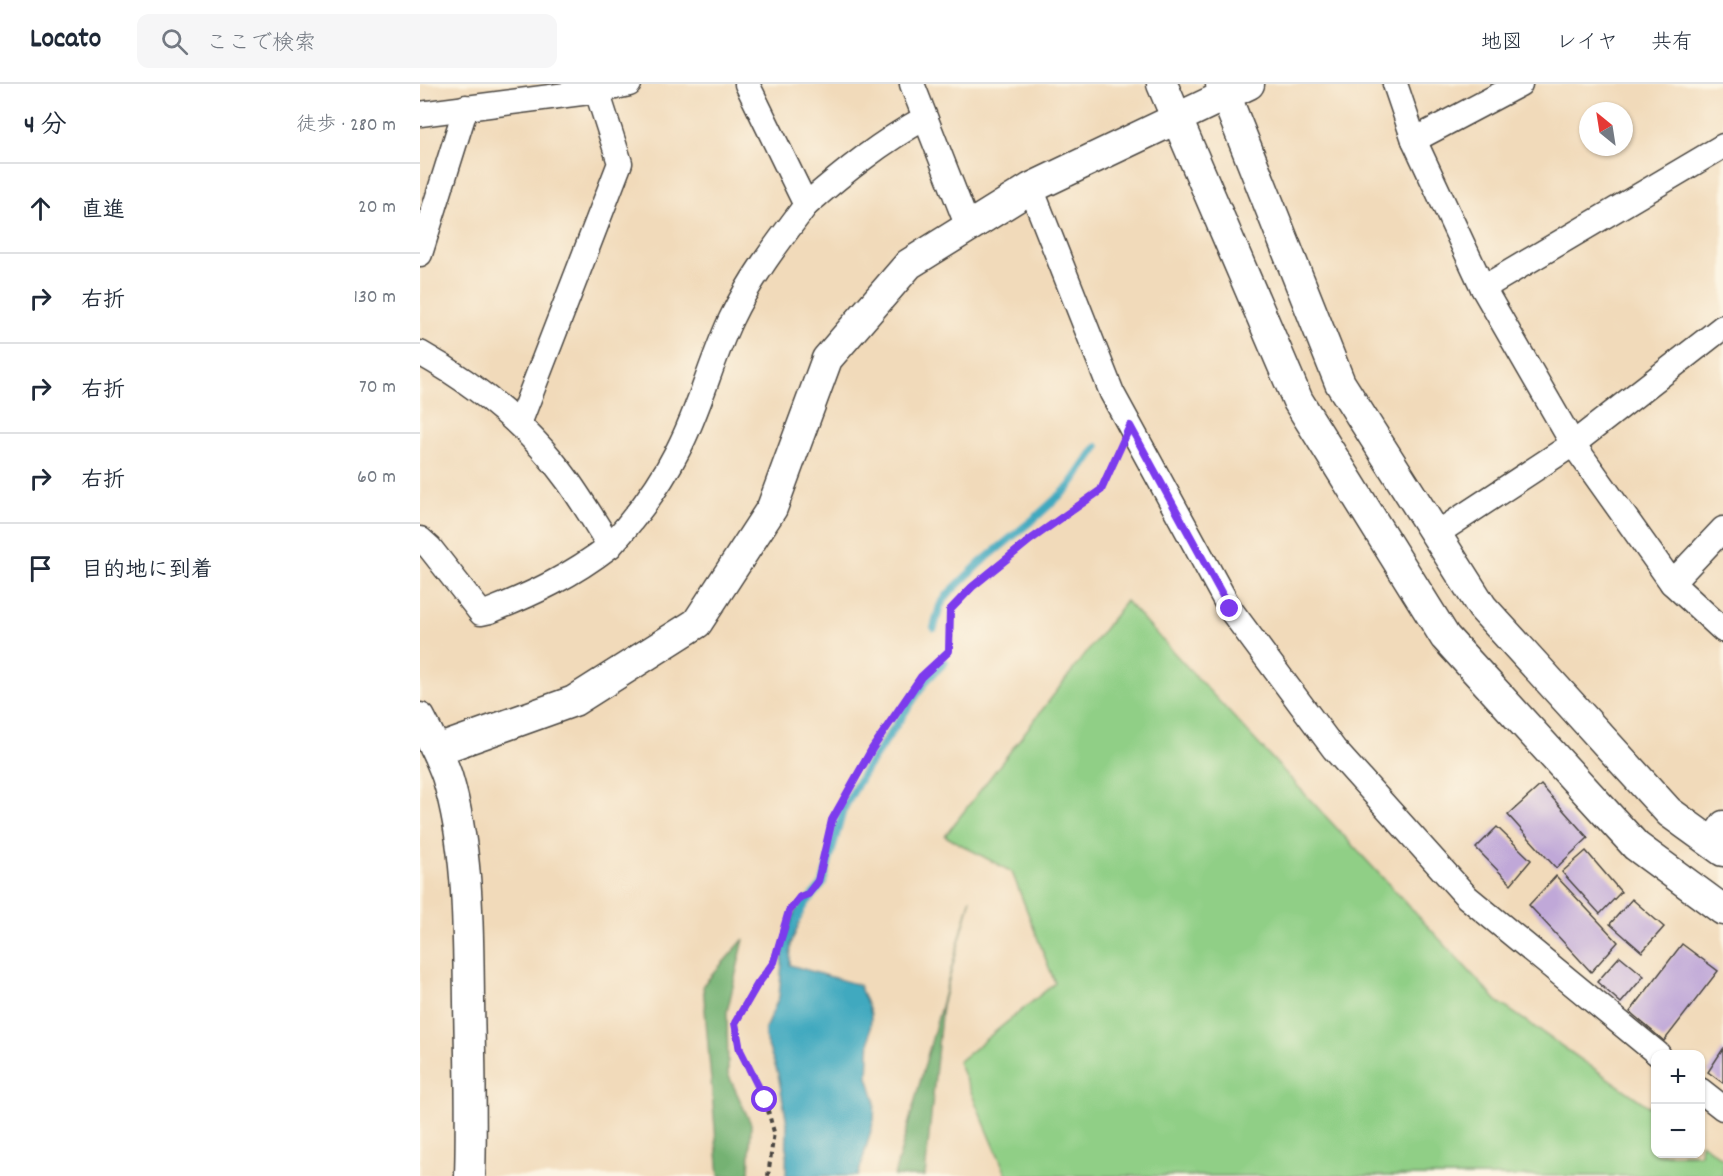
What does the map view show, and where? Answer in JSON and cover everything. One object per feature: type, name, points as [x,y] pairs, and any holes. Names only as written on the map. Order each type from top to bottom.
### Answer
[{"type":"street","points":[[420,114],[597,91],[629,84]]},
{"type":"street","points":[[747,84],[806,204]]},
{"type":"street","points":[[912,84],[968,227]]},
{"type":"street","points":[[1162,84],[1298,401],[1445,637],[1636,846],[1723,910]]},
{"type":"street","points":[[1395,84],[1414,140],[1483,288],[1572,444],[1672,583],[1723,630]]},
{"type":"street","points":[[1414,140],[1520,84]]},
{"type":"street","points":[[437,750],[574,701],[697,623],[772,508],[827,359],[909,264],[1031,188],[1176,118],[1232,88],[1340,383],[1482,608],[1669,812],[1719,838]]},
{"type":"street","points":[[519,424],[620,163],[597,91]]},
{"type":"street","points":[[420,254],[466,107]]},
{"type":"street","points":[[420,539],[430,548],[481,612],[490,611],[542,590],[587,564],[610,546],[657,488],[679,448],[731,319],[762,265],[806,204],[857,161],[925,118]]},
{"type":"street","points":[[1483,288],[1723,146]]},
{"type":"street","points":[[1031,188],[1112,393],[1230,609],[1334,749],[1467,897],[1653,1050]]},
{"type":"street","points":[[1436,534],[1572,444],[1723,327]]},
{"type":"street","points":[[420,353],[457,374],[519,424],[567,480],[610,546]]},
{"type":"street","points":[[1672,583],[1723,530]]},
{"type":"street","points":[[420,718],[437,750],[447,777],[464,865],[469,950],[470,1176]]},
{"type":"street","points":[[1705,1093],[1723,1108]]},
{"type":"path","points":[[768,1176],[774,1132],[765,1100],[740,1050],[735,1023],[757,985],[774,962],[789,911],[800,897],[808,894],[818,881],[832,820],[872,749],[921,677],[949,651],[950,610],[972,587],[1030,540],[1101,490],[1130,426]]},
{"type":"green space","points":[[1126,601],[1497,1001],[1651,1108],[1651,1158],[1705,1158],[1705,1146],[1723,1159],[1723,1176],[1007,1176],[958,1062],[1055,983],[1012,872],[945,836]]},
{"type":"green space","points":[[971,898],[942,1005],[925,1176],[894,1176]]},
{"type":"green space","points":[[744,939],[727,1012],[728,1074],[751,1124],[749,1176],[719,1176],[703,985]]},
{"type":"water","points":[[796,909],[804,911],[791,944],[790,965],[859,985],[871,1014],[868,1077],[875,1099],[874,1120],[858,1176],[786,1176],[787,1123],[778,1074],[765,1037],[765,1029],[779,997],[784,940]]},
{"type":"building","points":[[1541,785],[1588,838],[1556,868],[1508,815]]},
{"type":"building","points":[[1497,827],[1531,860],[1511,884],[1476,848]]},
{"type":"building","points":[[1586,851],[1621,892],[1600,914],[1562,872]]},
{"type":"building","points":[[1556,876],[1618,942],[1591,972],[1529,905]]},
{"type":"building","points":[[1632,899],[1664,927],[1642,952],[1610,924]]},
{"type":"building","points":[[1682,944],[1718,971],[1664,1041],[1630,1012]]},
{"type":"building","points":[[1620,956],[1644,976],[1621,1003],[1597,982]]},
{"type":"building","points":[[1723,1049],[1723,1083],[1708,1072]]},
{"type":"waterway","points":[[934,628],[940,606],[948,594],[980,563],[1069,487],[1097,447]]},
{"type":"waterway","points":[[797,919],[802,908],[823,883],[843,810],[863,774],[926,681],[945,662]]},
{"type":"route","points":[[765,1100],[740,1050],[735,1023],[757,985],[774,962],[789,911],[800,897],[808,894],[818,881],[832,820],[872,749],[921,677],[949,651],[950,610],[972,587],[1030,540],[1101,490],[1130,426],[1230,609]]}]
